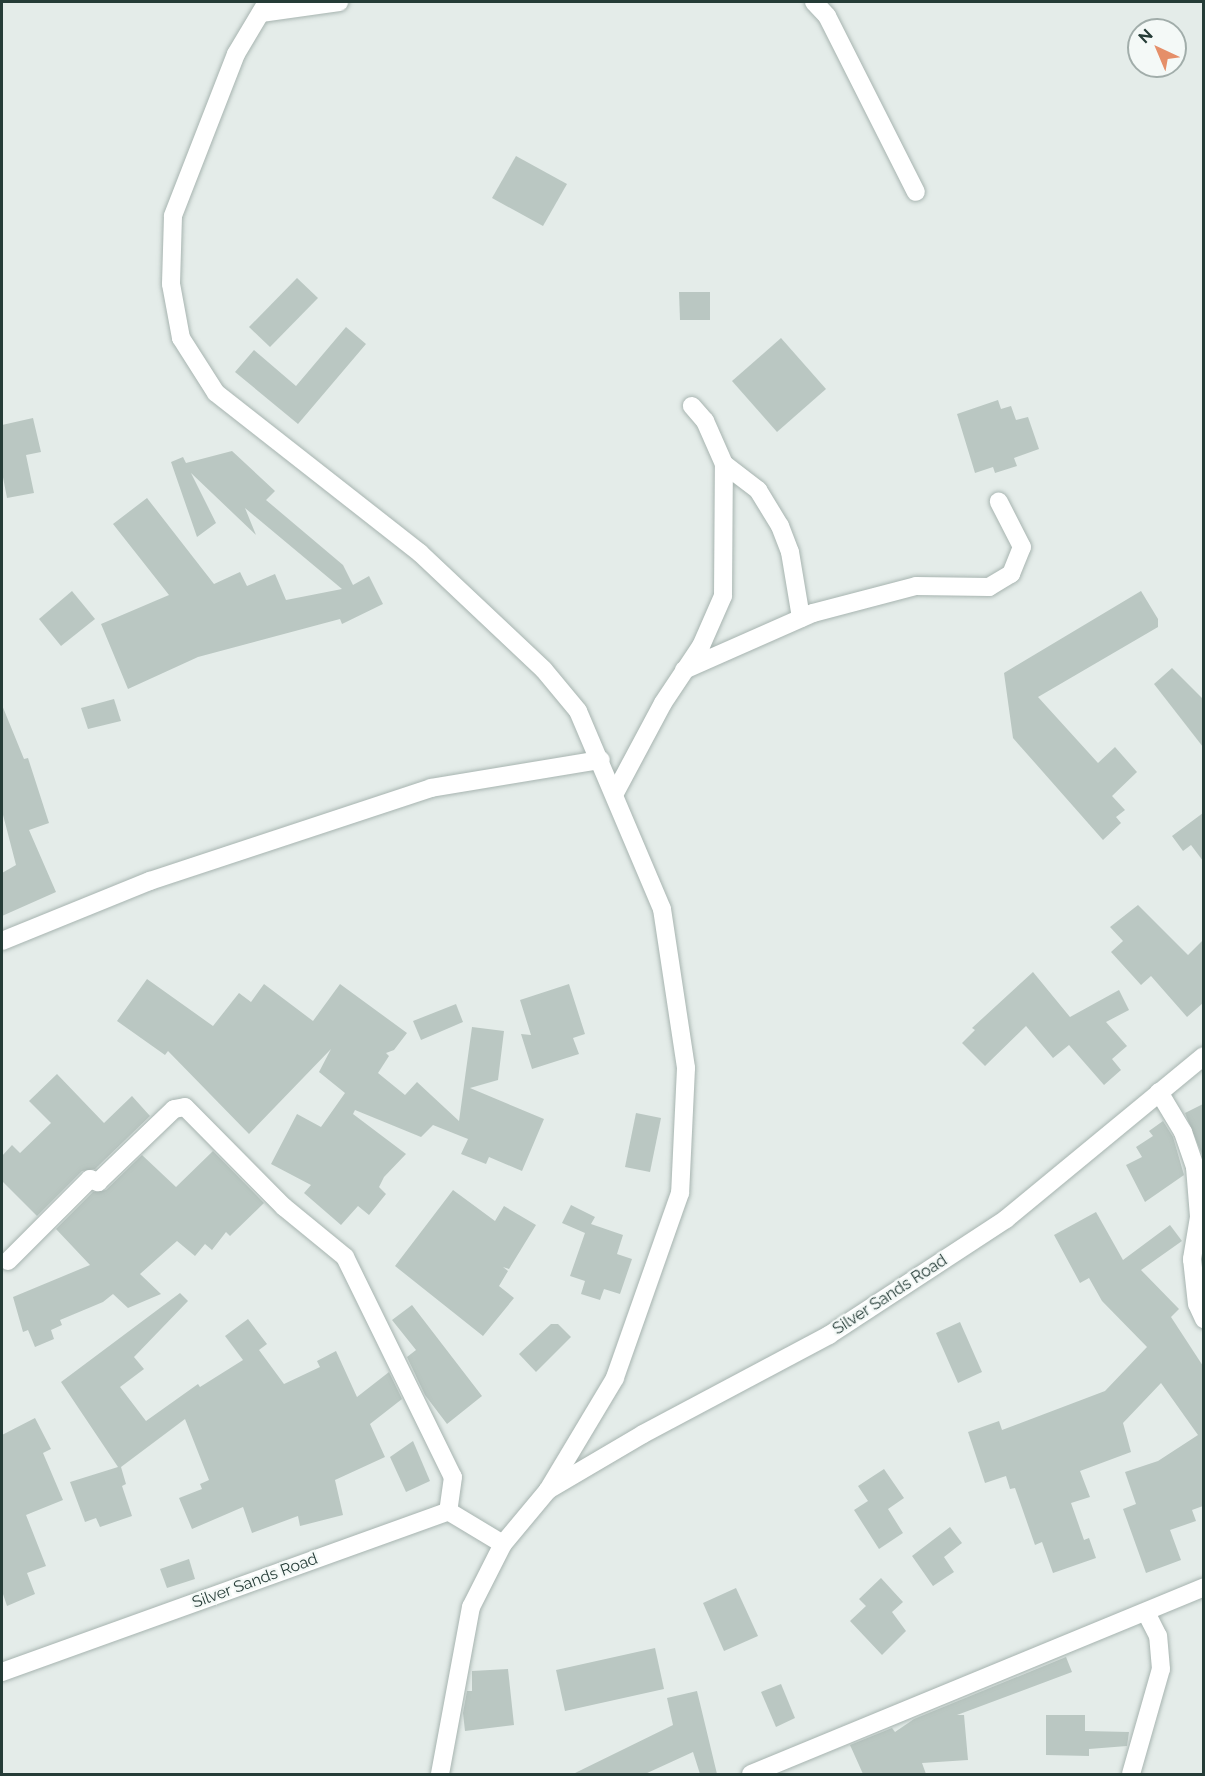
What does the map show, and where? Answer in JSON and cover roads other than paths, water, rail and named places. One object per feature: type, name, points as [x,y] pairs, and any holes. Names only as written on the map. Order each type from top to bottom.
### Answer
[{"type":"street","points":[[339,2],[264,7],[236,54],[173,216],[171,284],[182,338],[216,393],[420,553],[544,670],[578,711],[601,760],[662,909],[686,1068],[681,1193],[615,1378],[548,1490],[503,1544],[471,1607],[440,1774]]},
{"type":"street","points":[[814,2],[827,16],[916,192]]},
{"type":"street","points":[[615,793],[684,670],[701,646],[723,596],[724,464],[705,421],[692,406]]},
{"type":"street","points":[[724,464],[758,490],[780,526],[790,552],[801,618]]},
{"type":"street","points":[[684,670],[801,618],[916,586],[989,587],[1011,574],[1022,546],[999,502]]},
{"type":"street","points":[[2,941],[150,881],[431,788],[601,760]]},
{"type":"street","name":"Silver Sands Road","points":[[548,1490],[849,1322],[1006,1219],[1203,1056]]},
{"type":"street","points":[[1159,1092],[1183,1132],[1195,1167],[1199,1217],[1192,1258],[1197,1304],[1203,1319]]},
{"type":"street","points":[[8,1261],[90,1179],[98,1182],[174,1109],[185,1107],[284,1207],[345,1257],[453,1478],[448,1512],[503,1544]]},
{"type":"street","name":"Silver Sands Road","points":[[2,1672],[448,1512]]},
{"type":"street","points":[[751,1774],[1203,1587]]},
{"type":"street","points":[[1131,1774],[1161,1669],[1158,1636],[1146,1612]]}]
